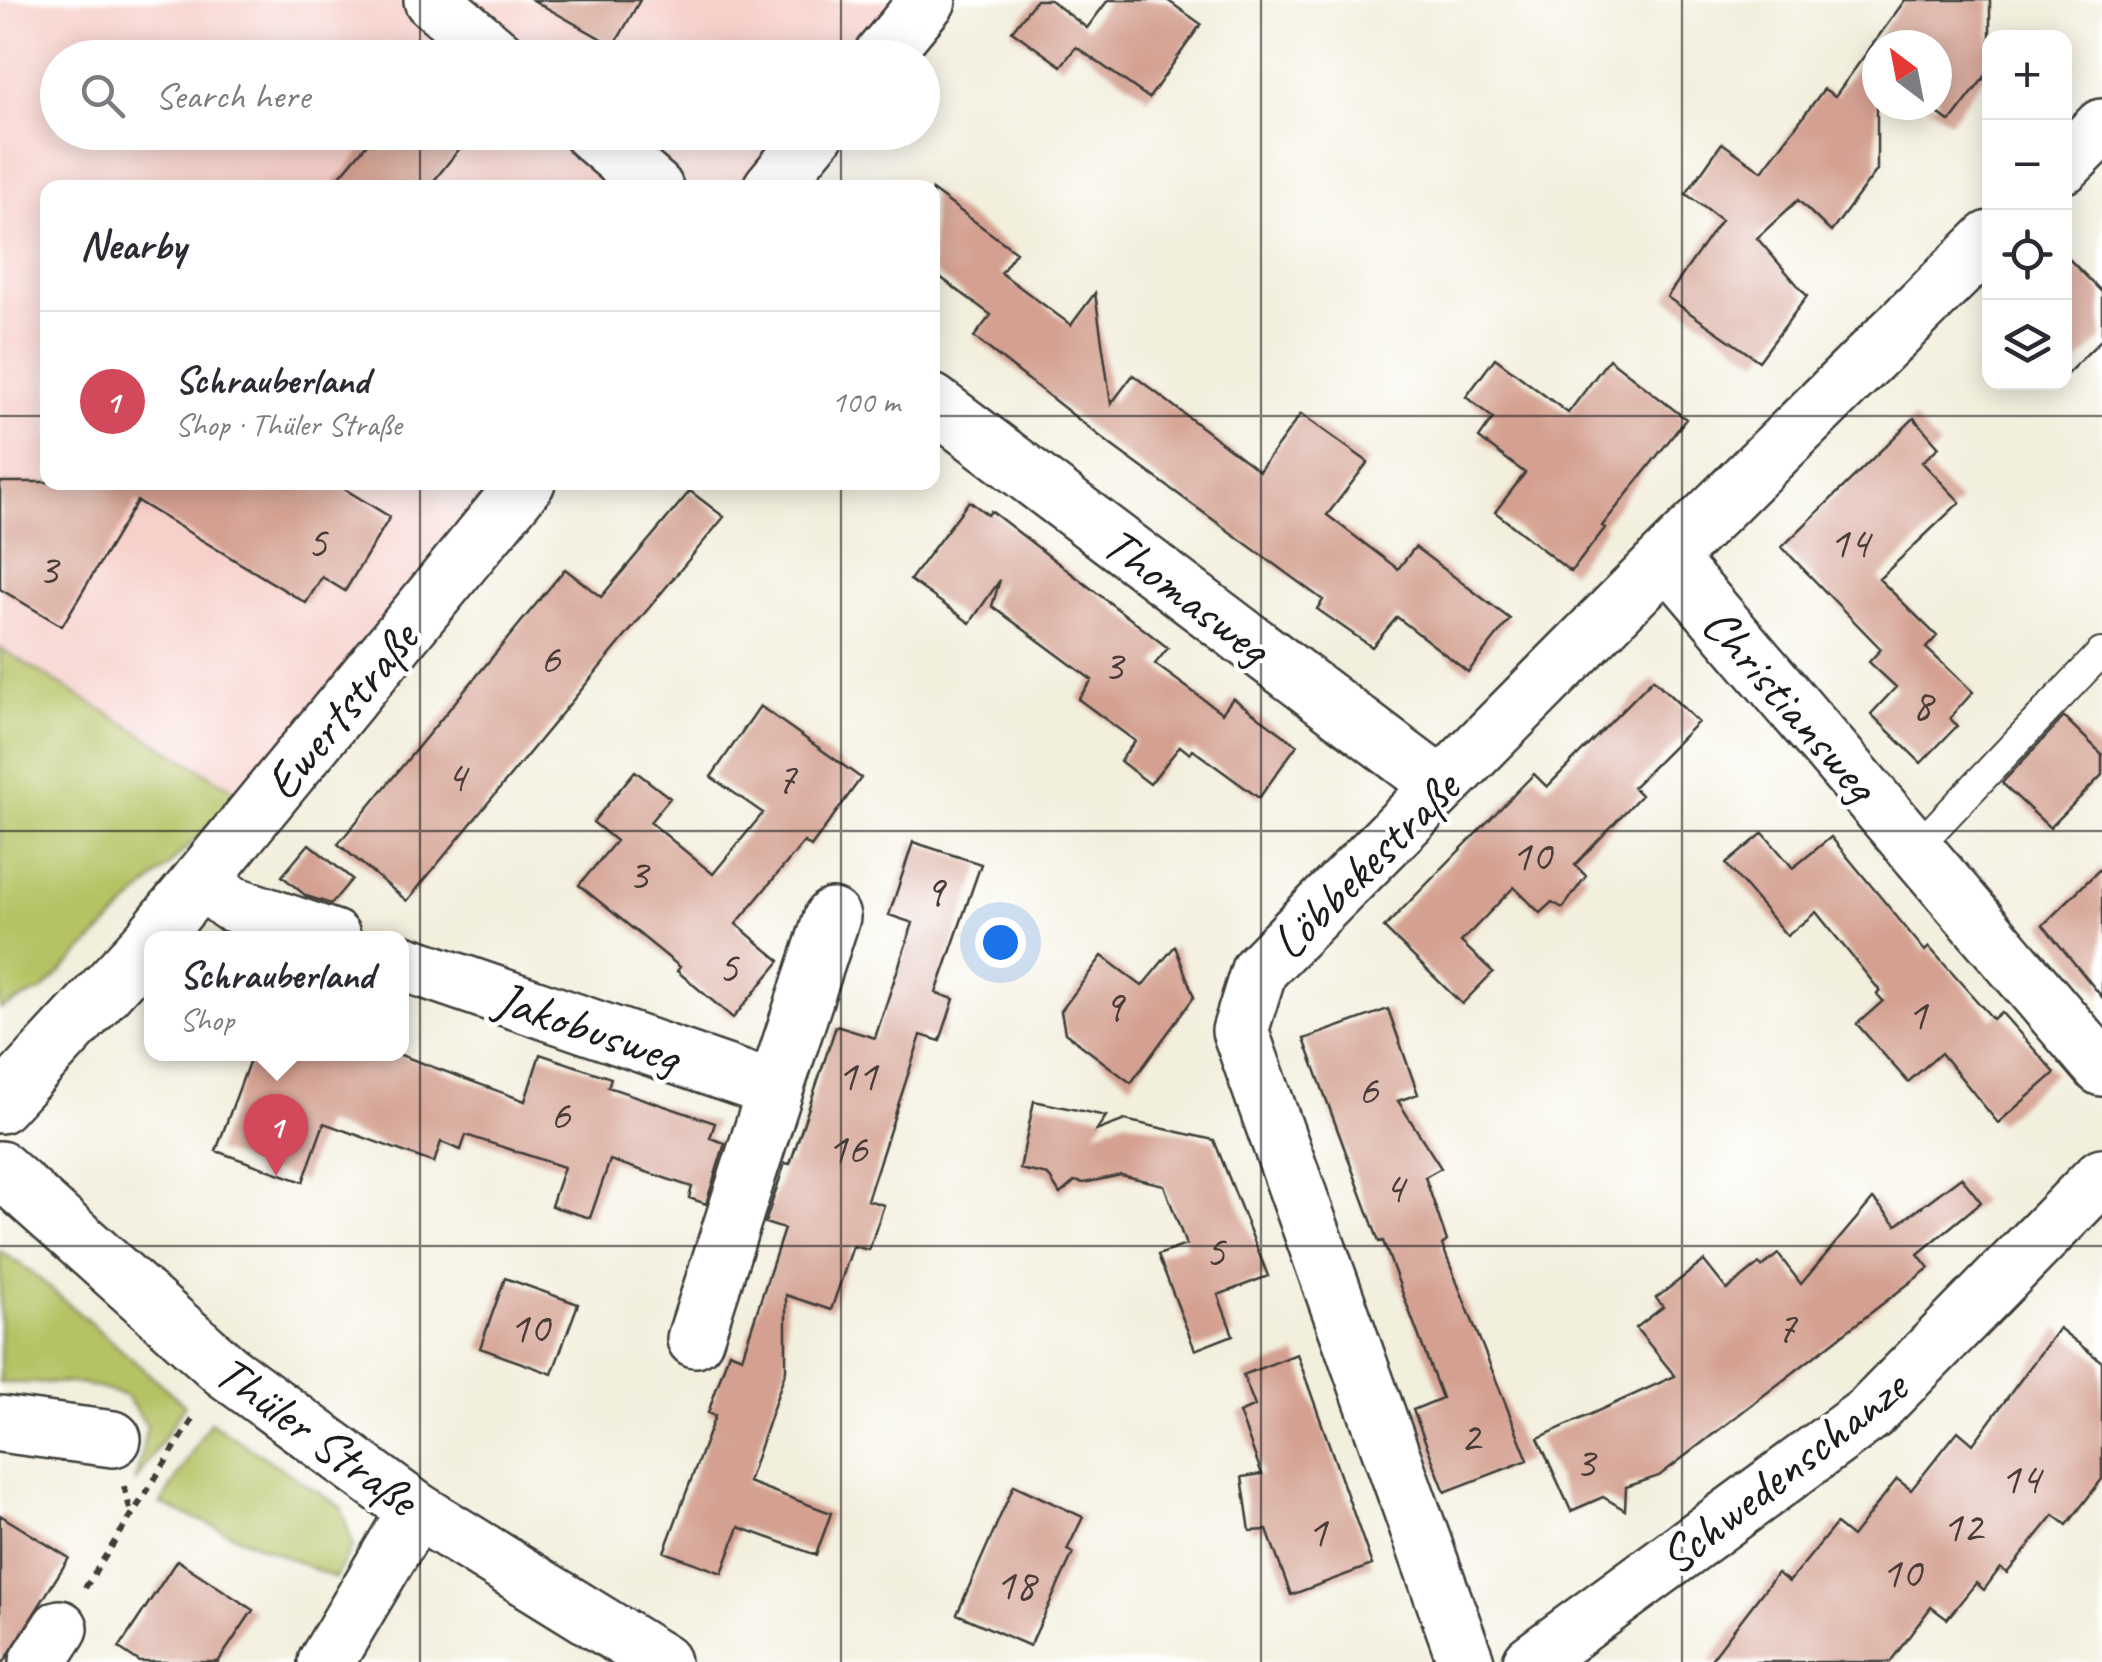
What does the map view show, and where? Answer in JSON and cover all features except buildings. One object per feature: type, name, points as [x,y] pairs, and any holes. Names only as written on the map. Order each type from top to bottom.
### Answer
[{"type":"street","points":[[432,0],[479,40]]},
{"type":"street","points":[[895,40],[928,0]]},
{"type":"street","points":[[2072,157],[2102,128]]},
{"type":"street","points":[[611,150],[647,180]]},
{"type":"street","points":[[777,180],[802,150]]},
{"type":"street","name":"Löbbekestraße","points":[[1466,1662],[1240,1031],[1259,970],[1982,247]]},
{"type":"street","name":"Thomasweg","points":[[940,408],[1441,786]]},
{"type":"street","name":"Ewertstraße","points":[[159,931],[520,490]]},
{"type":"street","name":"Christiansweg","points":[[1667,558],[2102,1068]]},
{"type":"street","points":[[202,879],[230,903],[312,931]]},
{"type":"street","points":[[695,1339],[832,916]]},
{"type":"street","name":"Ewertstraße","points":[[0,1105],[144,949]]},
{"type":"street","name":"Jakobusweg","points":[[409,965],[775,1090]]},
{"type":"street","name":"Thüler Straße","points":[[0,1169],[225,1370],[416,1510],[662,1662]]},
{"type":"street","name":"Schwedenschanze","points":[[1531,1662],[1870,1413],[2102,1176]]},
{"type":"street","points":[[0,1424],[113,1439]]},
{"type":"street","points":[[326,1662],[416,1510]]},
{"type":"lane","name":"Christiansweg","points":[[1916,848],[2101,653]]},
{"type":"path","points":[[49,1645],[225,1370]]},
{"type":"shaded area","points":[[0,0],[902,0],[868,40],[40,40],[40,150],[778,150],[752,180],[40,180],[40,490],[494,490],[241,794],[0,648]]},
{"type":"green space","points":[[0,648],[241,794],[43,990],[0,1009]]},
{"type":"green space","points":[[0,1251],[29,1270],[185,1405],[135,1482],[147,1426],[126,1396],[80,1383],[0,1383]]},
{"type":"green space","points":[[210,1422],[341,1507],[353,1546],[335,1578],[161,1504]]},
{"type":"place","name":"Schrauberland","points":[[276,1176]]}]
